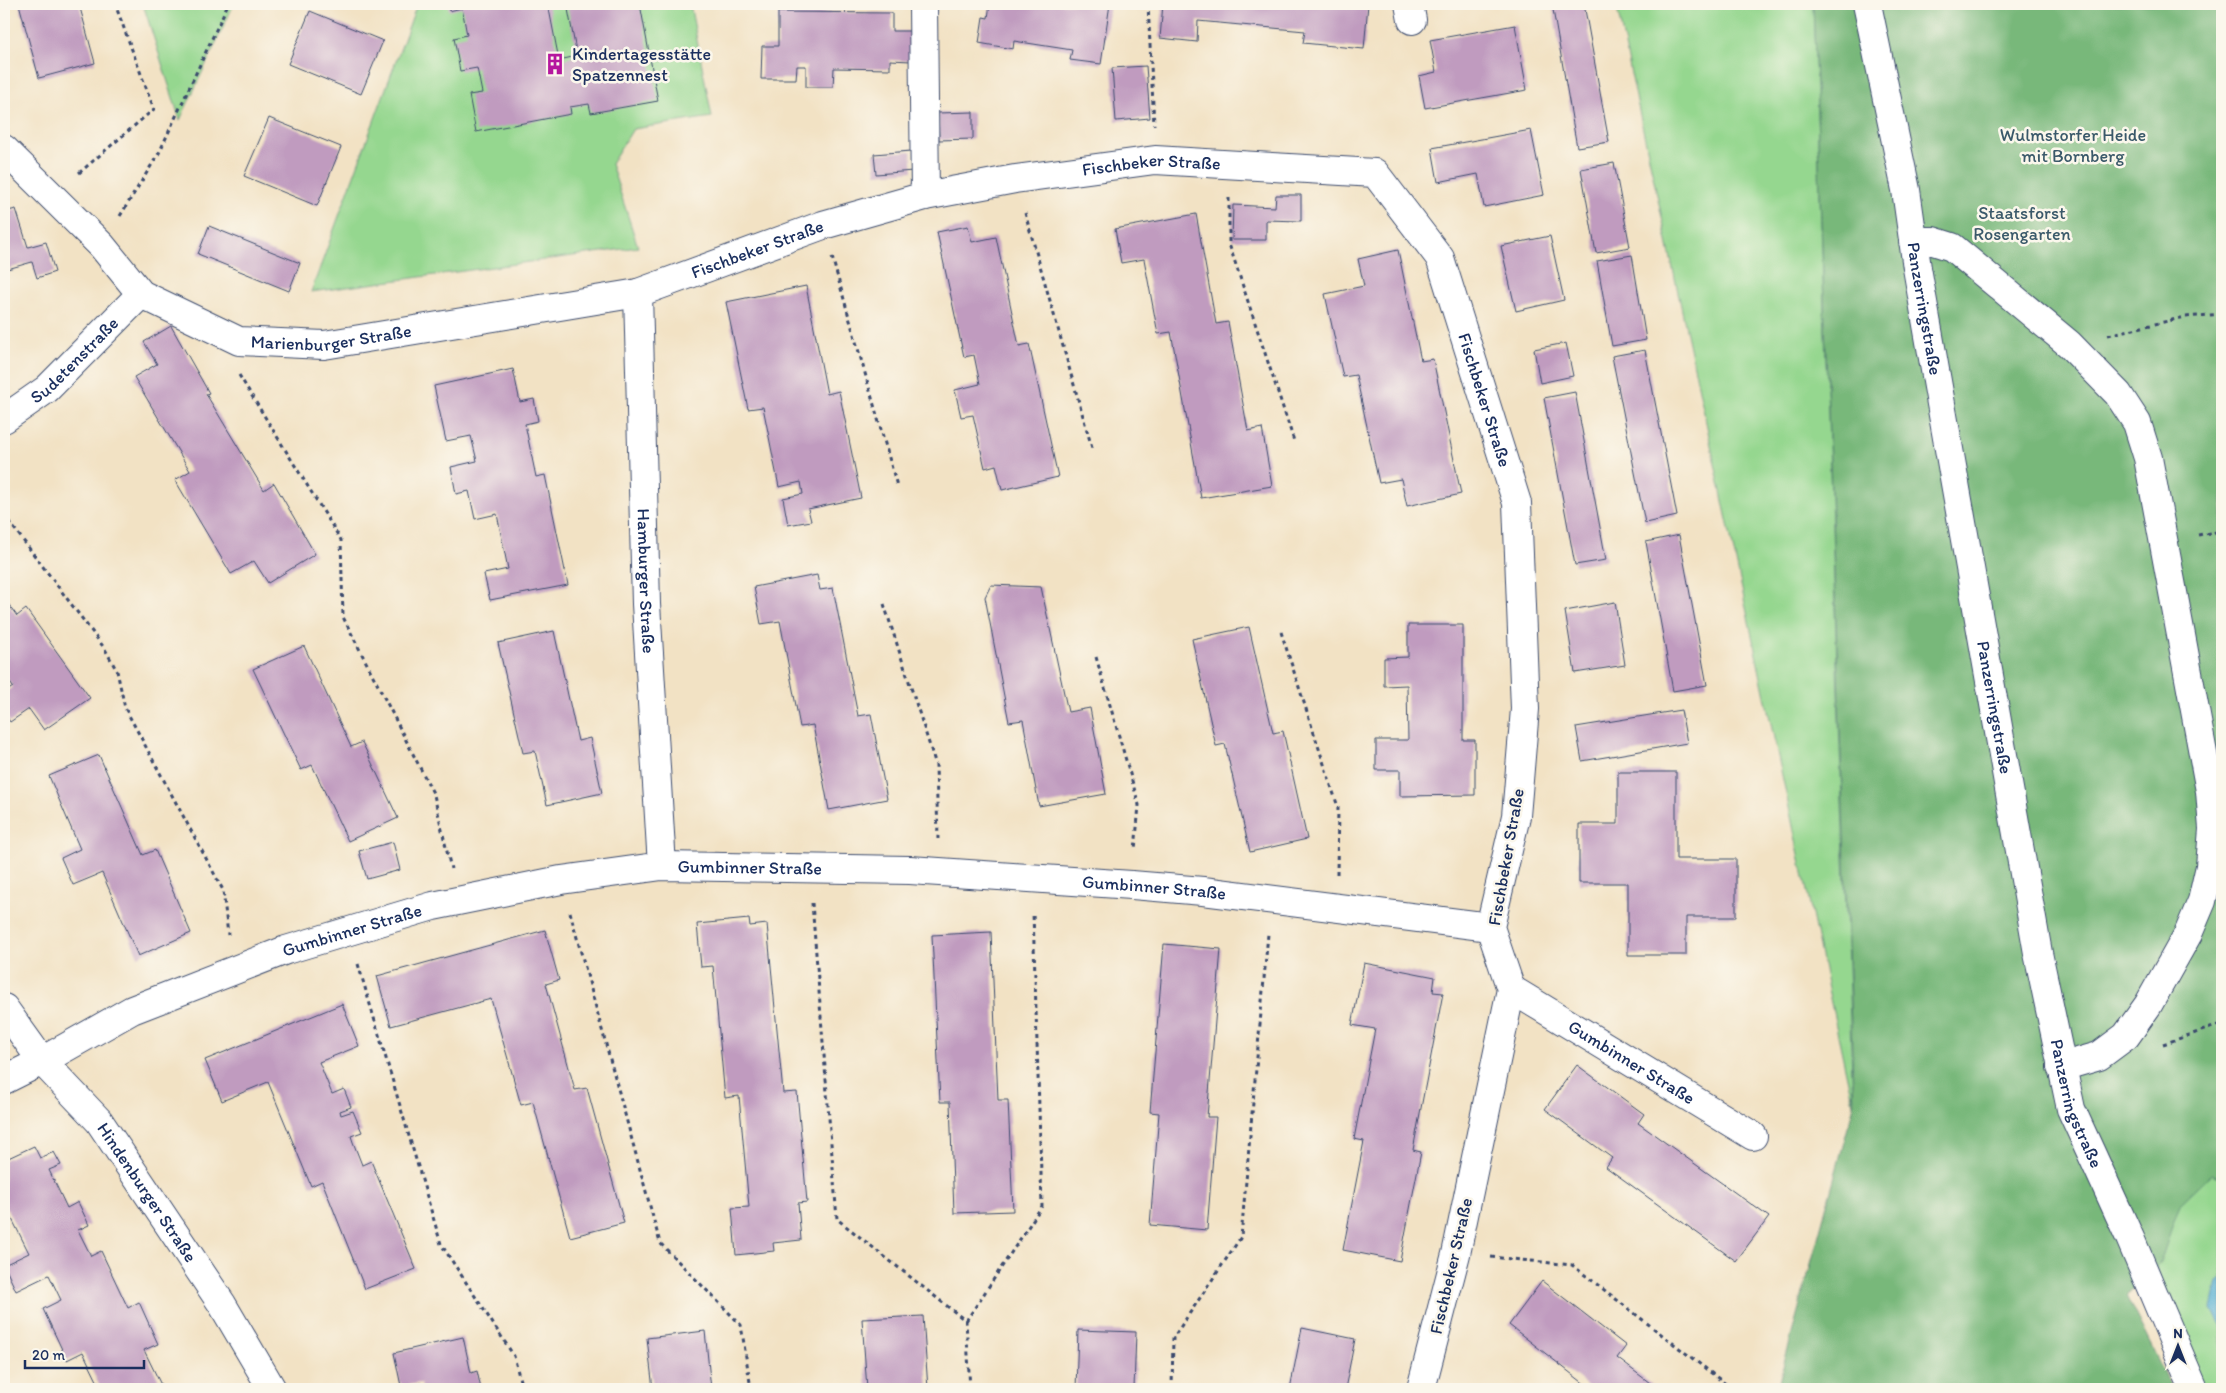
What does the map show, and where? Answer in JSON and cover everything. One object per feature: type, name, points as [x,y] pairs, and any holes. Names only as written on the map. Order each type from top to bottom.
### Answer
[{"type":"street","points":[[923,4],[925,196]]},
{"type":"street","name":"Panzerringstraße","points":[[1867,4],[1906,190],[1913,241],[2038,953],[2061,1067],[2071,1109],[2130,1238],[2194,1389]]},
{"type":"street","name":"Marienburger Straße","points":[[4,149],[102,246],[141,294],[239,341],[324,345],[638,293]]},
{"type":"street","name":"Fischbeker Straße","points":[[638,293],[823,225],[925,196],[1015,179],[1155,160],[1374,173],[1440,258],[1517,503],[1526,709],[1516,816],[1490,927],[1511,989],[1456,1254],[1421,1389]]},
{"type":"street","points":[[1913,241],[1933,242],[1952,247],[2069,344],[2118,394],[2137,423],[2148,458],[2210,791],[2213,829],[2210,866],[2202,901],[2188,934],[2148,1005],[2126,1036],[2099,1056],[2061,1067]]},
{"type":"street","name":"Hamburger Straße","points":[[638,293],[646,604],[662,866]]},
{"type":"street","name":"Sudetenstraße","points":[[4,419],[47,389],[141,294]]},
{"type":"street","name":"Gumbinner Straße","points":[[4,1080],[42,1061],[132,1010],[286,950],[432,906],[562,880],[662,866],[939,872],[1032,878],[1203,891],[1490,927]]},
{"type":"street","name":"Gumbinner Straße","points":[[1511,989],[1753,1136]]},
{"type":"street","name":"Hindenburger Straße","points":[[4,1008],[42,1061],[99,1121],[222,1304],[272,1389]]},
{"type":"path","points":[[52,197],[154,109],[115,4]]},
{"type":"path","points":[[102,246],[159,153],[228,4]]},
{"type":"path","points":[[1148,4],[1155,160]]},
{"type":"path","points":[[1229,164],[1229,244],[1294,441]]},
{"type":"path","points":[[1015,179],[1092,448]]},
{"type":"path","points":[[823,225],[898,486]]},
{"type":"path","points":[[2069,344],[2185,317],[2222,314]]},
{"type":"path","points":[[239,341],[236,370],[341,540],[343,618],[434,795],[458,901]]},
{"type":"path","points":[[4,515],[105,649],[117,672],[125,708],[223,890],[232,970]]},
{"type":"path","points":[[884,604],[936,765],[939,872]]},
{"type":"path","points":[[1281,632],[1338,807],[1336,907]]},
{"type":"path","points":[[1096,657],[1139,804],[1132,886]]},
{"type":"path","points":[[809,868],[837,1219],[966,1321]]},
{"type":"path","points":[[970,1389],[966,1321],[1042,1206],[1032,878]]},
{"type":"path","points":[[562,880],[660,1243],[742,1325],[751,1389]]},
{"type":"path","points":[[1172,1389],[1173,1338],[1240,1237],[1272,899]]},
{"type":"path","points":[[348,932],[441,1244],[514,1356],[522,1389]]},
{"type":"path","points":[[1456,1254],[1572,1265],[1732,1389]]},
{"type":"green space","points":[[143,4],[234,4],[180,120]]},
{"type":"green space","points":[[417,4],[690,4],[712,117],[633,129],[611,164],[638,247],[311,292]]},
{"type":"green space","points":[[1616,4],[1813,4],[1853,1105]]},
{"type":"green space","name":"Staatsforst Rosengarten","points":[[1813,4],[2222,4],[2222,1178],[2211,1174],[2180,1204],[2160,1263],[2126,1296],[2172,1389],[1777,1389],[1854,1105]]},
{"type":"green space","points":[[2222,950],[2222,1389],[2194,1389],[2095,1075]]},
{"type":"water","points":[[2222,1279],[2222,1328],[2212,1309],[2218,1282]]},
{"type":"building","points":[[19,4],[79,4],[95,63],[39,78]]},
{"type":"building","name":"Kindertagesstätte Spatzennest","points":[[448,4],[548,4],[559,60],[577,56],[567,4],[640,4],[658,101],[591,113],[589,104],[570,107],[571,114],[476,132],[469,95],[482,93],[477,68],[460,71],[454,38],[467,35],[462,8],[449,11]]},
{"type":"building","points":[[990,4],[1110,4],[1101,64],[1070,60],[1072,50],[1014,41],[1013,49],[979,43],[983,17],[988,18]]},
{"type":"building","points":[[1163,4],[1368,4],[1364,49],[1303,43],[1305,31],[1198,21],[1197,42],[1160,38]]},
{"type":"building","points":[[1552,4],[1584,4],[1609,142],[1577,147]]},
{"type":"building","points":[[310,11],[383,41],[361,94],[288,64]]},
{"type":"building","points":[[778,12],[892,13],[892,31],[911,31],[911,61],[890,60],[890,69],[834,68],[833,87],[806,87],[806,66],[797,66],[796,79],[761,79],[762,46],[778,46]]},
{"type":"building","points":[[1515,25],[1527,90],[1425,108],[1419,76],[1436,72],[1430,40]]},
{"type":"building","points":[[1146,66],[1150,118],[1116,121],[1112,68]]},
{"type":"building","points":[[973,112],[973,139],[939,140],[938,113]]},
{"type":"building","points":[[269,118],[341,147],[317,206],[244,176]]},
{"type":"building","points":[[1531,130],[1544,195],[1484,207],[1478,174],[1438,182],[1432,148]]},
{"type":"building","points":[[911,151],[913,171],[876,174],[874,154]]},
{"type":"building","points":[[1614,163],[1630,247],[1596,253],[1581,169]]},
{"type":"building","points":[[1276,195],[1301,195],[1301,221],[1266,220],[1266,240],[1232,240],[1233,205],[1275,207]]},
{"type":"building","points":[[16,209],[28,247],[46,242],[55,272],[37,278],[32,262],[4,270],[4,212]]},
{"type":"building","points":[[1196,214],[1216,324],[1228,322],[1248,431],[1262,428],[1272,486],[1201,498],[1171,332],[1158,334],[1144,259],[1121,263],[1115,229]]},
{"type":"building","points":[[209,226],[300,263],[289,291],[198,254]]},
{"type":"building","points":[[968,226],[972,242],[996,237],[1019,346],[1029,344],[1058,477],[1002,490],[996,465],[985,468],[973,415],[961,417],[955,390],[980,384],[974,355],[964,357],[937,232]]},
{"type":"building","points":[[1550,236],[1564,300],[1516,311],[1501,246]]},
{"type":"building","points":[[1398,250],[1421,361],[1433,359],[1461,494],[1407,506],[1401,479],[1379,483],[1356,375],[1343,377],[1325,294],[1364,286],[1358,259]]},
{"type":"building","points":[[1632,255],[1646,340],[1612,346],[1597,261]]},
{"type":"building","points":[[806,286],[827,394],[839,391],[861,498],[808,509],[811,521],[788,525],[783,498],[803,494],[801,482],[779,487],[763,407],[748,409],[726,302]]},
{"type":"building","points":[[171,326],[209,393],[206,394],[264,490],[274,483],[315,554],[268,583],[254,561],[231,574],[175,480],[190,471],[134,377],[157,364],[144,342]]},
{"type":"building","points":[[1566,343],[1573,376],[1540,383],[1534,349]]},
{"type":"building","points":[[1645,350],[1677,516],[1645,523],[1612,356]]},
{"type":"building","points":[[513,369],[520,402],[534,399],[538,421],[525,424],[536,477],[545,475],[568,585],[490,600],[484,574],[508,569],[497,514],[475,519],[469,491],[456,494],[451,467],[477,461],[471,436],[446,441],[434,386]]},
{"type":"building","points":[[1575,392],[1606,560],[1575,565],[1544,398]]},
{"type":"building","points":[[1679,535],[1707,685],[1673,691],[1646,542]]},
{"type":"building","points":[[817,575],[820,590],[833,588],[858,716],[871,714],[887,799],[829,810],[813,725],[800,727],[780,621],[761,624],[754,587]]},
{"type":"building","points":[[991,585],[1041,587],[1068,712],[1090,708],[1106,794],[1039,806],[1023,720],[1009,722],[985,597]]},
{"type":"building","points":[[4,598],[17,616],[26,609],[90,698],[44,730],[29,709],[10,722],[4,713],[4,693],[13,687],[4,674]]},
{"type":"building","points":[[1615,602],[1625,665],[1575,673],[1565,611]]},
{"type":"building","points":[[1408,625],[1463,625],[1463,740],[1475,740],[1475,795],[1400,796],[1400,770],[1376,770],[1376,740],[1408,740],[1407,685],[1384,686],[1384,658],[1408,657]]},
{"type":"building","points":[[1249,627],[1273,733],[1283,731],[1307,839],[1250,852],[1225,744],[1216,746],[1192,639]]},
{"type":"building","points":[[554,631],[578,741],[590,738],[602,793],[547,805],[535,751],[523,753],[498,643]]},
{"type":"building","points":[[304,646],[351,747],[362,742],[398,818],[348,841],[312,765],[301,770],[253,669]]},
{"type":"building","points":[[1681,710],[1687,743],[1582,761],[1576,727]]},
{"type":"building","points":[[99,755],[143,855],[155,850],[191,933],[138,956],[102,873],[73,885],[61,858],[80,849],[49,776]]},
{"type":"building","points":[[1618,772],[1676,772],[1676,859],[1736,859],[1736,917],[1686,917],[1686,955],[1628,955],[1628,883],[1579,883],[1579,824],[1618,824]]},
{"type":"building","points":[[393,842],[400,870],[367,879],[359,851]]},
{"type":"building","points":[[749,919],[750,926],[767,924],[783,1093],[797,1092],[807,1202],[798,1203],[801,1240],[773,1243],[774,1251],[736,1255],[732,1208],[749,1207],[739,1096],[725,1098],[713,966],[701,967],[697,924]]},
{"type":"building","points":[[545,930],[559,980],[546,984],[575,1090],[587,1088],[624,1223],[570,1237],[533,1102],[521,1105],[491,999],[391,1026],[377,976]]},
{"type":"building","points":[[991,932],[998,1100],[1008,1100],[1013,1211],[954,1213],[950,1102],[940,1102],[932,935]]},
{"type":"building","points":[[1164,944],[1221,949],[1207,1117],[1216,1117],[1207,1230],[1150,1225],[1159,1113],[1150,1112]]},
{"type":"building","points":[[1364,963],[1435,977],[1433,992],[1443,993],[1413,1150],[1421,1152],[1400,1261],[1343,1250],[1364,1141],[1354,1139],[1375,1029],[1352,1025]]},
{"type":"building","points":[[342,1004],[359,1046],[319,1062],[332,1094],[344,1089],[351,1107],[340,1111],[341,1115],[353,1111],[362,1132],[351,1136],[362,1165],[371,1161],[416,1269],[365,1289],[322,1181],[311,1186],[268,1082],[222,1101],[205,1060]]},
{"type":"building","points":[[1577,1065],[1644,1114],[1638,1123],[1769,1217],[1736,1261],[1606,1167],[1612,1158],[1545,1109]]},
{"type":"building","points":[[34,1146],[40,1158],[54,1152],[61,1165],[49,1170],[67,1208],[78,1202],[89,1225],[78,1230],[91,1256],[101,1251],[128,1308],[139,1302],[158,1344],[144,1350],[163,1389],[101,1389],[83,1352],[67,1360],[43,1309],[61,1300],[49,1275],[16,1291],[4,1265],[29,1253],[4,1203],[4,1160]]},
{"type":"building","points":[[1542,1281],[1626,1346],[1617,1358],[1658,1389],[1591,1389],[1509,1325]]},
{"type":"building","points":[[923,1316],[928,1389],[867,1389],[862,1319]]},
{"type":"building","points":[[1302,1328],[1355,1339],[1345,1389],[1290,1389]]},
{"type":"building","points":[[1078,1330],[1136,1332],[1134,1389],[1076,1389]]},
{"type":"building","points":[[705,1331],[711,1389],[653,1389],[647,1338]]},
{"type":"building","points":[[463,1337],[471,1373],[477,1371],[481,1389],[422,1389],[421,1383],[401,1386],[394,1353]]},
{"type":"place","name":"Kindertagesstätte Spatzennest","points":[[555,64]]},
{"type":"park label","name":"Wulmstorfer Heide mit Bornberg","points":[[2073,145]]}]
